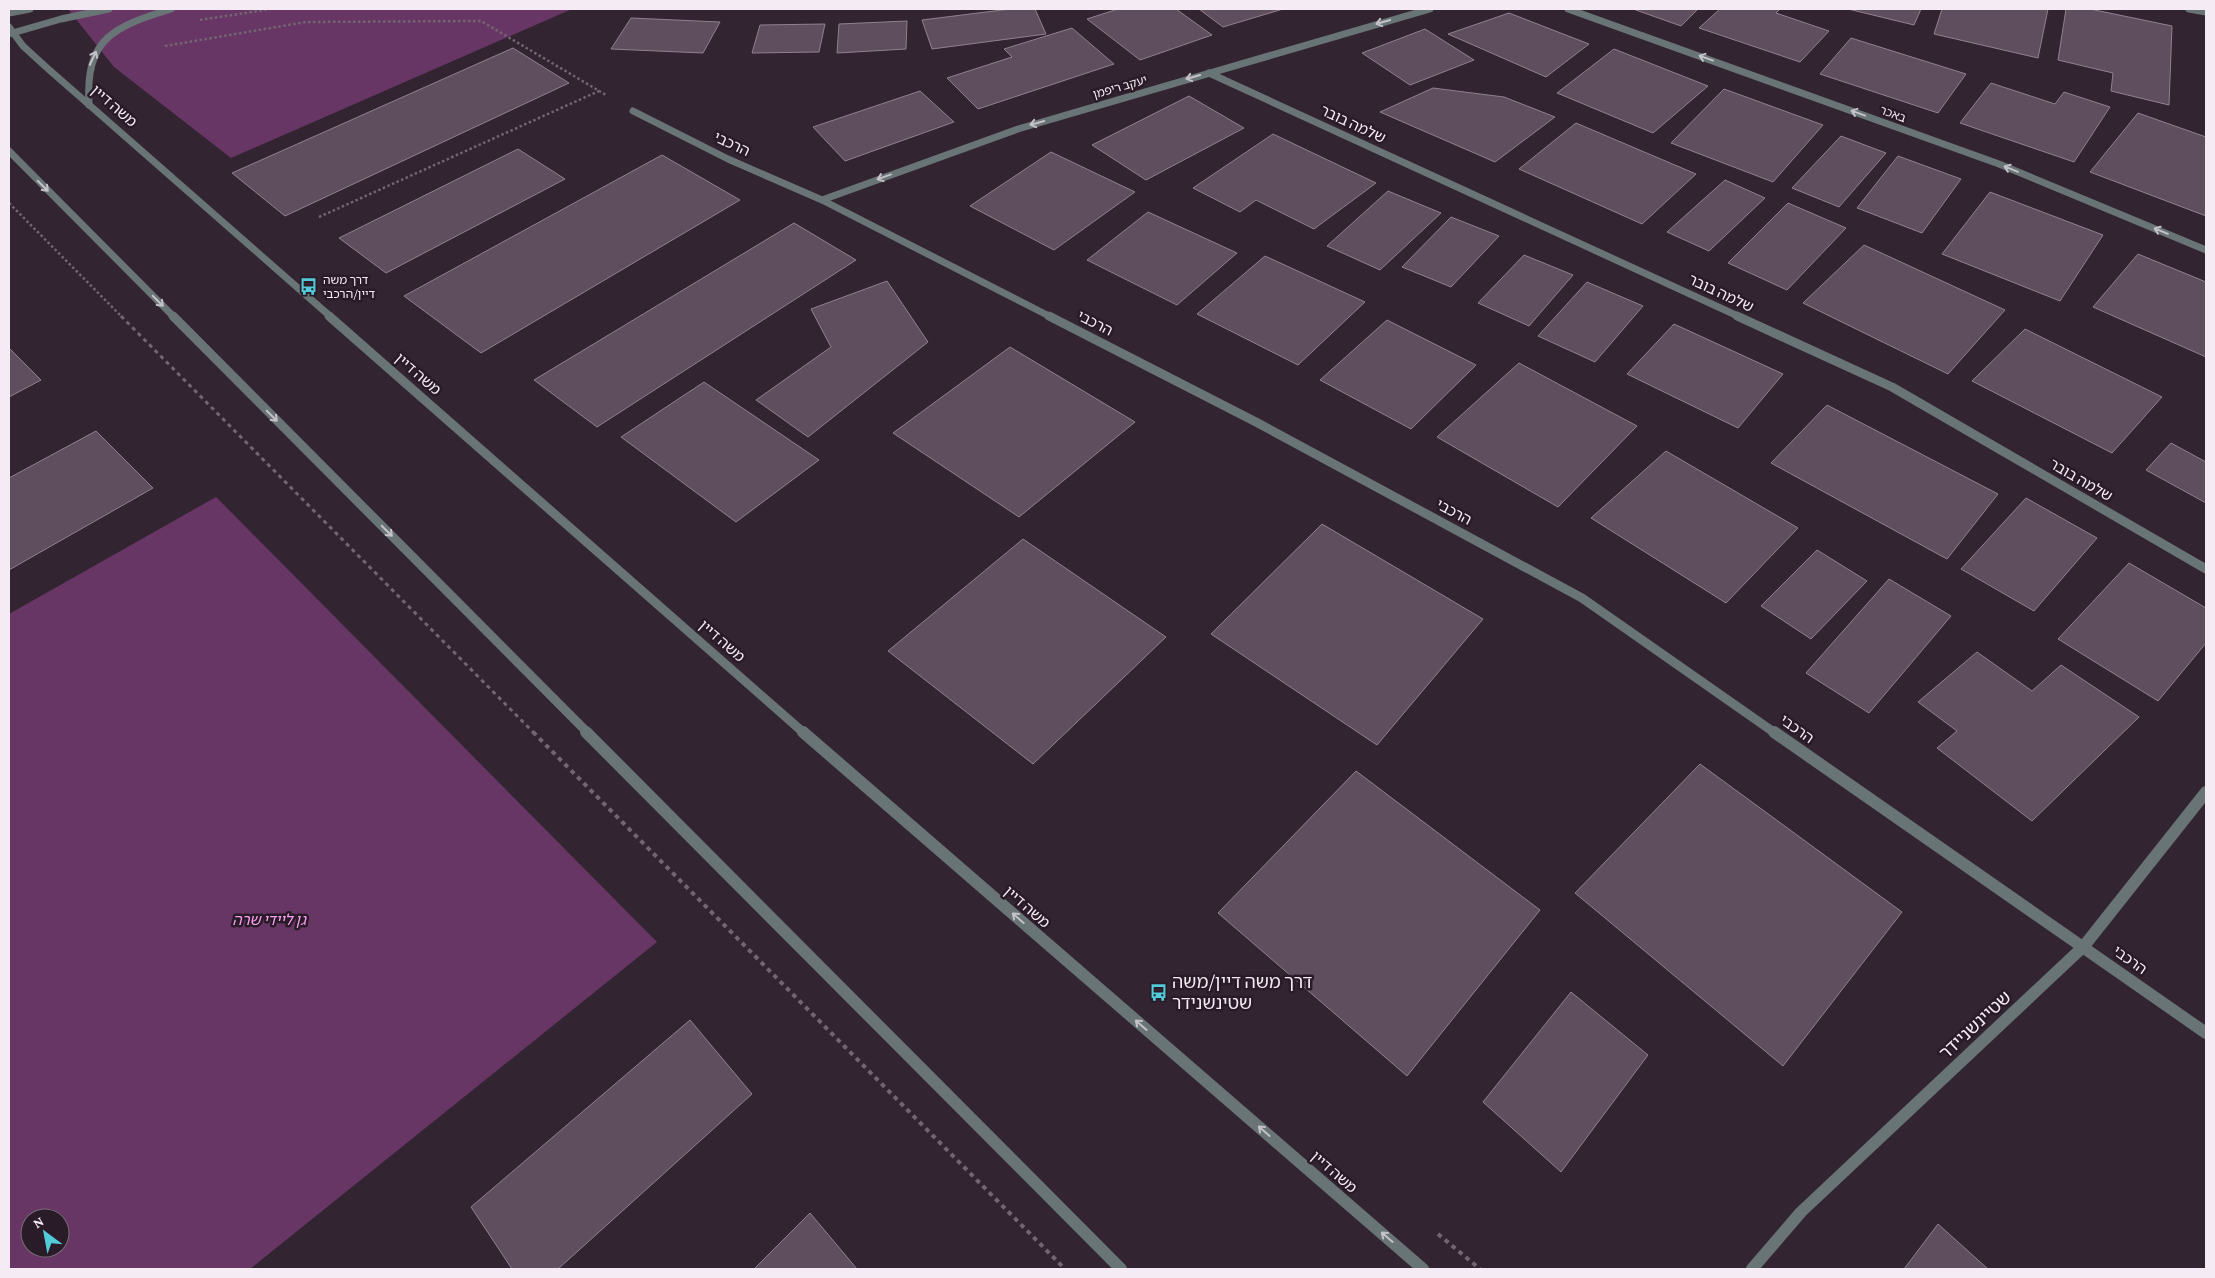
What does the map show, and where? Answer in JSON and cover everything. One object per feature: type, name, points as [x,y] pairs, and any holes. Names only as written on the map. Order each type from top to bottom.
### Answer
[{"type":"street","points":[[9,13],[30,9]]},
{"type":"street","points":[[10,32],[109,9]]},
{"type":"street","points":[[89,105],[86,86],[87,75],[92,59],[104,38],[138,19],[171,9]]},
{"type":"street","name":"יעקב ריפמן","points":[[822,200],[1018,129],[1430,9]]},
{"type":"street","name":"באכר","points":[[1568,9],[1999,164],[2206,250]]},
{"type":"street","points":[[2189,9],[2206,12]]},
{"type":"street","name":"משה דיין","points":[[10,32],[89,105],[874,794],[1424,1269]]},
{"type":"street","name":"שלמה בובר","points":[[1209,73],[1892,387],[2206,569]]},
{"type":"street","name":"הרכבי","points":[[633,111],[728,159],[822,200],[1247,418],[1582,598],[2206,1032]]},
{"type":"street","points":[[9,151],[1121,1269]]},
{"type":"street","name":"שטיינשניידר","points":[[1752,1269],[1801,1212],[2084,946],[2206,792]]},
{"type":"path","points":[[198,21],[271,9]]},
{"type":"path","points":[[165,46],[306,22],[481,21],[633,111]]},
{"type":"path","points":[[319,217],[599,91]]},
{"type":"path","points":[[9,203],[1065,1269]]},
{"type":"green space","points":[[68,9],[572,9],[231,158],[114,67]]},
{"type":"green space","name":"גן ליידי שרה","points":[[216,497],[657,942],[250,1269],[9,1269],[9,614]]},
{"type":"building","points":[[1010,9],[1035,9],[1046,34],[932,49],[922,20]]},
{"type":"building","points":[[1118,9],[1176,9],[1212,35],[1140,60],[1087,19]]},
{"type":"building","points":[[1199,9],[1283,9],[1223,27]]},
{"type":"building","points":[[1633,9],[1698,9],[1681,26]]},
{"type":"building","points":[[1720,9],[1780,9],[1776,13],[1829,31],[1800,62],[1699,28]]},
{"type":"building","points":[[1848,9],[1921,9],[1914,25]]},
{"type":"building","points":[[1942,9],[2048,9],[2038,58],[1934,34]]},
{"type":"building","points":[[2066,9],[2090,9],[2172,26],[2169,105],[2111,91],[2113,73],[2058,60]]},
{"type":"building","points":[[1509,13],[1589,44],[1546,77],[1448,34]]},
{"type":"building","points":[[631,18],[720,22],[703,53],[611,49]]},
{"type":"building","points":[[907,21],[906,49],[837,53],[839,24]]},
{"type":"building","points":[[825,24],[819,52],[752,53],[760,25]]},
{"type":"building","points":[[1072,28],[1114,64],[978,109],[947,78],[1012,57],[1004,49]]},
{"type":"building","points":[[1425,29],[1474,60],[1410,85],[1362,53]]},
{"type":"building","points":[[1851,38],[1966,74],[1938,113],[1820,74]]},
{"type":"building","points":[[513,48],[569,83],[285,216],[232,173]]},
{"type":"building","points":[[1614,49],[1708,86],[1653,133],[1557,93]]},
{"type":"building","points":[[1991,83],[2055,104],[2064,92],[2110,107],[2074,162],[1960,123]]},
{"type":"building","points":[[1433,88],[1504,97],[1555,117],[1495,162],[1380,112]]},
{"type":"building","points":[[1724,89],[1823,125],[1773,182],[1671,143]]},
{"type":"building","points":[[920,91],[954,122],[845,161],[813,127]]},
{"type":"building","points":[[1189,96],[1244,128],[1146,180],[1092,145]]},
{"type":"building","points":[[2138,113],[2206,137],[2206,216],[2090,172]]},
{"type":"building","points":[[1576,123],[1696,174],[1642,224],[1519,169]]},
{"type":"building","points":[[1273,134],[1376,183],[1314,229],[1256,200],[1240,212],[1193,188]]},
{"type":"building","points":[[1841,136],[1886,153],[1839,207],[1792,188]]},
{"type":"building","points":[[518,149],[565,179],[386,273],[339,238]]},
{"type":"building","points":[[1051,152],[1135,192],[1054,250],[970,206]]},
{"type":"building","points":[[662,155],[740,200],[481,353],[404,296]]},
{"type":"building","points":[[1898,156],[1961,179],[1922,233],[1857,208]]},
{"type":"building","points":[[1725,180],[1765,198],[1709,251],[1667,232]]},
{"type":"building","points":[[1388,191],[1441,213],[1380,270],[1327,246]]},
{"type":"building","points":[[1990,192],[2103,235],[2060,301],[1942,254]]},
{"type":"building","points":[[1788,203],[1846,228],[1787,290],[1728,263]]},
{"type":"building","points":[[1148,212],[1237,253],[1177,305],[1087,260]]},
{"type":"building","points":[[1451,217],[1499,236],[1451,287],[1402,267]]},
{"type":"building","points":[[794,223],[856,260],[597,427],[534,380]]},
{"type":"building","points":[[1864,245],[2005,310],[1948,374],[1803,303]]},
{"type":"building","points":[[2138,254],[2206,282],[2206,357],[2093,307]]},
{"type":"building","points":[[1524,255],[1573,275],[1529,326],[1478,303]]},
{"type":"building","points":[[1265,256],[1365,302],[1298,365],[1197,314]]},
{"type":"building","points":[[887,281],[928,342],[808,437],[756,400],[831,347],[811,309]]},
{"type":"building","points":[[1587,282],[1643,306],[1595,362],[1538,336]]},
{"type":"building","points":[[1387,320],[1476,365],[1411,429],[1320,380]]},
{"type":"building","points":[[1674,324],[1783,374],[1738,428],[1627,374]]},
{"type":"building","points":[[2025,329],[2162,397],[2112,453],[1972,381]]},
{"type":"building","points":[[1010,347],[1135,422],[1019,517],[893,433]]},
{"type":"building","points":[[9,348],[41,380],[9,397]]},
{"type":"building","points":[[1519,363],[1637,426],[1558,507],[1437,437]]},
{"type":"building","points":[[704,382],[819,460],[736,522],[621,437]]},
{"type":"building","points":[[1827,405],[1998,494],[1947,559],[1771,463]]},
{"type":"building","points":[[96,431],[153,488],[9,570],[9,478]]},
{"type":"building","points":[[2171,443],[2206,462],[2206,503],[2146,470]]},
{"type":"building","points":[[1666,451],[1798,528],[1726,603],[1591,518]]},
{"type":"building","points":[[2026,498],[2097,538],[2034,611],[1961,569]]},
{"type":"building","points":[[1322,524],[1483,619],[1377,745],[1211,634]]},
{"type":"building","points":[[1023,539],[1166,637],[1033,764],[888,651]]},
{"type":"building","points":[[1817,550],[1867,581],[1811,639],[1761,606]]},
{"type":"building","points":[[2129,563],[2206,608],[2206,643],[2158,701],[2058,639]]},
{"type":"building","points":[[1889,579],[1951,616],[1869,713],[1806,673]]},
{"type":"building","points":[[1977,652],[2032,691],[2061,665],[2139,717],[2032,821],[1937,748],[1957,731],[1918,702]]},
{"type":"building","points":[[1700,764],[1902,912],[1783,1066],[1575,893]]},
{"type":"building","points":[[1356,771],[1540,910],[1407,1076],[1218,913]]},
{"type":"building","points":[[1571,992],[1648,1055],[1561,1172],[1483,1102]]},
{"type":"building","points":[[690,1020],[752,1094],[558,1269],[512,1269],[471,1207]]},
{"type":"building","points":[[810,1213],[857,1269],[754,1269]]},
{"type":"building","points":[[1938,1224],[1988,1269],[1904,1269]]},
{"type":"place","name":"דרך משה דיין/הרכבי","points":[[309,287]]},
{"type":"place","name":"דרך משה דיין/משה שטינשנידר","points":[[1158,992]]}]
